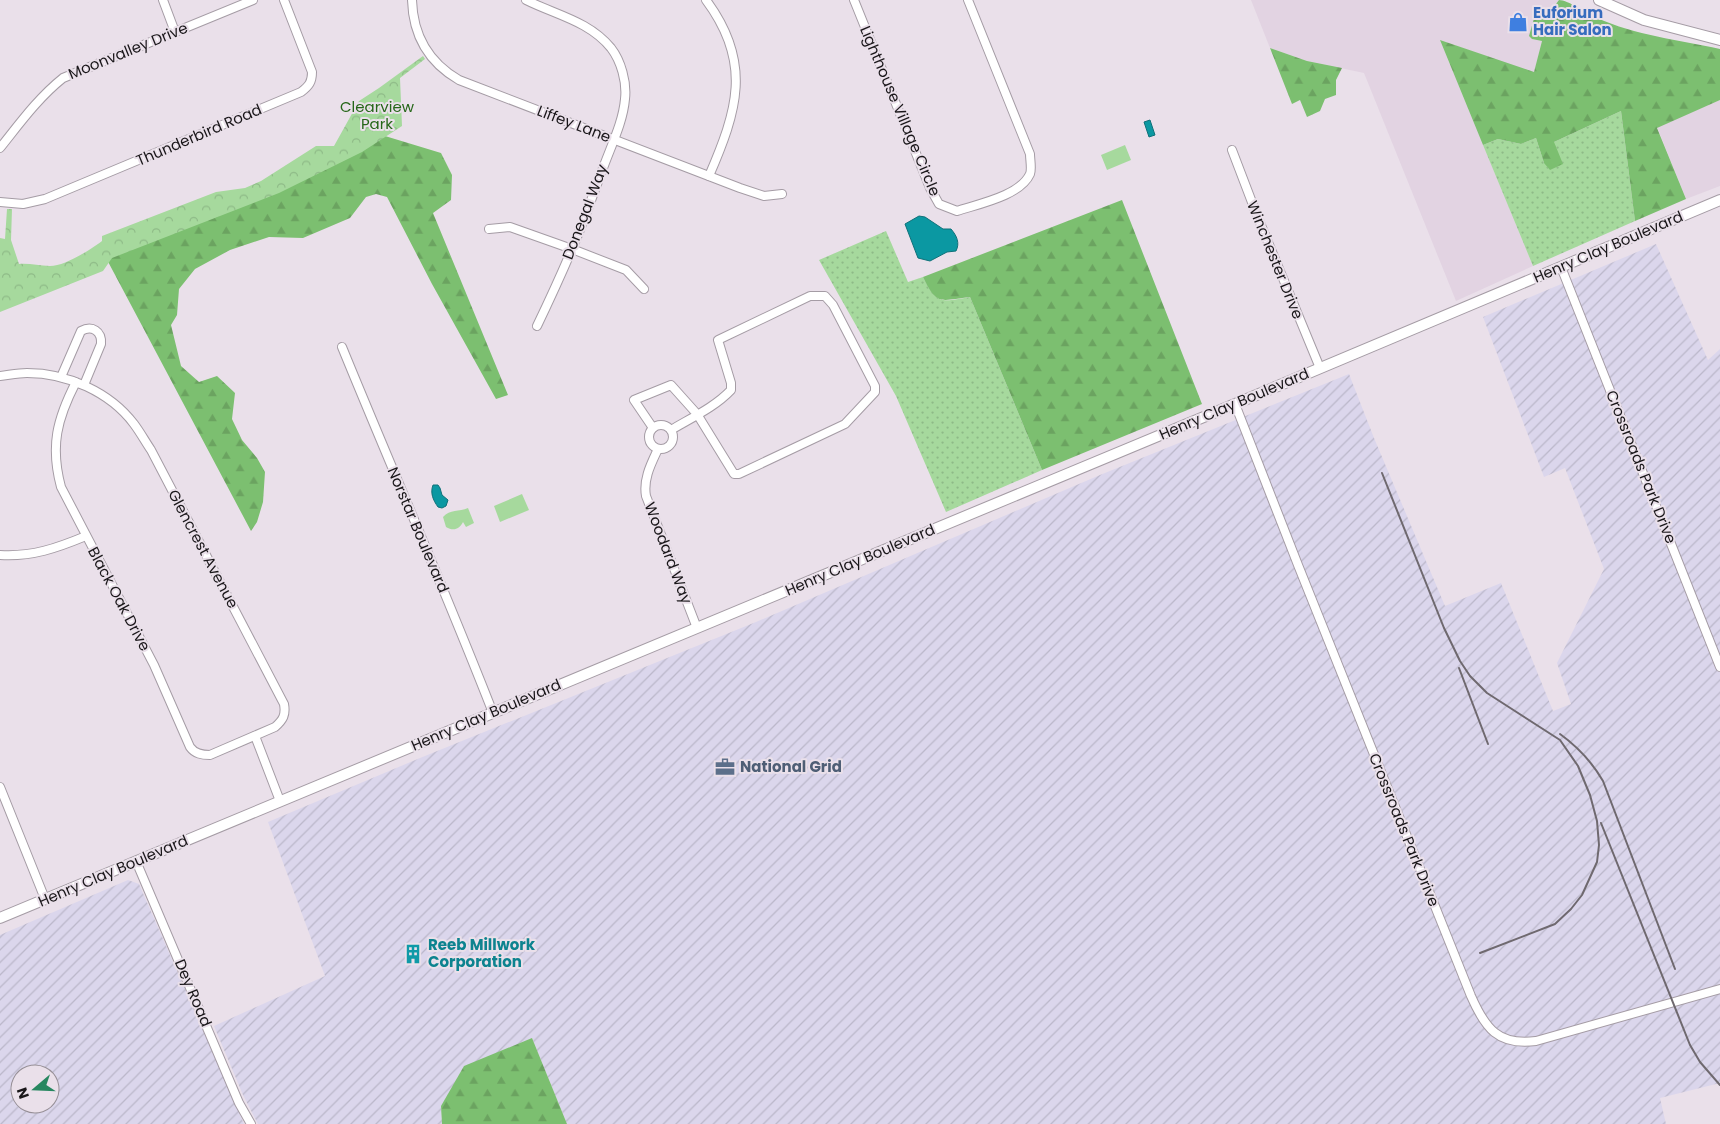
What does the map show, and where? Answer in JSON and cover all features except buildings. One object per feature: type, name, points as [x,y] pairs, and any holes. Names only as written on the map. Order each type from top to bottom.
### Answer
[{"type":"main road","points":[[1599,0],[1644,20],[1720,40]]},
{"type":"main road","name":"Henry Clay Boulevard","points":[[0,918],[1720,200]]},
{"type":"street","points":[[163,0],[175,32]]},
{"type":"street","name":"Moonvalley Drive","points":[[0,148],[35,103],[63,78],[253,0]]},
{"type":"street","name":"Thunderbird Road","points":[[0,202],[23,204],[45,199],[301,92],[309,86],[312,80],[312,72],[284,0]]},
{"type":"street","name":"Liffey Lane","points":[[412,0],[413,18],[417,33],[424,47],[438,64],[452,76],[764,196],[782,194]]},
{"type":"street","name":"Donegal Way","points":[[526,0],[586,25],[601,37],[619,62],[626,96],[614,139],[572,249],[537,326]]},
{"type":"street","points":[[706,0],[716,14],[730,46],[736,74],[733,110],[725,139],[709,176]]},
{"type":"street","name":"Lighthouse Village Circle","points":[[854,0],[930,188],[939,204],[957,212],[1008,194],[1025,182],[1031,172],[1030,154],[968,0]]},
{"type":"street","name":"Winchester Drive","points":[[1232,150],[1261,226],[1320,368]]},
{"type":"street","points":[[489,229],[510,227],[572,249],[626,270],[644,289]]},
{"type":"street","name":"Crossroads Park Drive","points":[[1561,267],[1720,668]]},
{"type":"street","points":[[653,428],[634,400],[671,385],[697,414],[734,474],[739,474],[845,424],[875,392],[874,386],[833,305],[825,296],[810,296],[718,340],[731,383],[731,390],[723,399],[697,414],[671,430],[660,425],[653,428],[650,440],[651,444],[658,449]]},
{"type":"street","points":[[61,377],[81,331],[88,328],[99,332],[102,337],[101,344],[84,385]]},
{"type":"street","name":"Norstar Boulevard","points":[[342,347],[391,467],[442,584],[493,713]]},
{"type":"street","name":"Glencrest Avenue","points":[[0,376],[25,373],[61,377],[76,382],[100,394],[117,406],[134,423],[284,704],[285,712],[282,720],[275,727],[255,736]]},
{"type":"street","name":"Black Oak Drive","points":[[76,382],[68,396],[57,430],[55,446],[56,467],[61,487],[154,665],[190,747],[201,755],[210,755],[255,736]]},
{"type":"street","name":"Crossroads Park Drive","points":[[1235,404],[1471,996],[1479,1015],[1489,1028],[1498,1036],[1508,1041],[1522,1043],[1536,1041],[1720,989]]},
{"type":"street","name":"Woodard Way","points":[[671,430],[673,436],[670,445],[664,449],[658,449],[650,466],[646,481],[646,493],[648,503],[697,628]]},
{"type":"street","points":[[0,555],[38,554],[86,536]]},
{"type":"street","points":[[255,736],[280,801]]},
{"type":"street","points":[[0,787],[45,899]]},
{"type":"street","name":"Dey Road","points":[[136,861],[239,1103],[251,1124]]},
{"type":"shaded area","points":[[1251,0],[1559,0],[1548,14],[1542,13],[1532,39],[1542,41],[1534,73],[1440,40],[1533,266],[1456,301],[1364,73],[1307,61],[1270,48]]},
{"type":"shaded area","points":[[1720,100],[1720,186],[1686,199],[1657,127]]},
{"type":"shaded area","points":[[1656,244],[1708,360],[1720,349],[1720,1083],[1660,1098],[1666,1124],[567,1124],[532,1038],[441,1106],[442,1124],[258,1124],[243,1095],[214,1026],[325,976],[268,822],[420,758],[756,622],[1100,475],[1349,374],[1445,606],[1501,583],[1553,711],[1571,704],[1557,663],[1604,569],[1565,468],[1544,477],[1483,317]]},
{"type":"shaded area","points":[[128,880],[139,884],[244,1124],[0,1124],[0,935]]},
{"type":"green space","points":[[1559,0],[1626,29],[1720,49],[1720,100],[1657,128],[1686,199],[1635,221],[1621,111],[1554,142],[1563,164],[1550,170],[1544,163],[1536,138],[1521,144],[1498,139],[1483,145],[1440,40],[1534,72],[1542,41],[1532,39],[1529,36],[1535,15],[1537,12],[1548,14]]},
{"type":"green space","points":[[1270,48],[1307,61],[1342,68],[1336,80],[1336,95],[1325,99],[1320,111],[1307,117],[1300,100],[1292,104]]},
{"type":"green space","name":"Clearview Park","points":[[423,56],[425,59],[400,78],[402,126],[362,152],[279,193],[112,258],[103,271],[0,312],[0,238],[5,239],[7,209],[12,209],[11,240],[19,264],[50,266],[63,263],[97,245],[102,241],[102,236],[216,192],[245,188],[261,181],[316,146],[334,146],[359,101]]},
{"type":"green space","points":[[1621,111],[1635,221],[1533,266],[1483,145],[1498,139],[1521,144],[1536,138],[1544,163],[1554,142]]},
{"type":"green space","points":[[385,136],[441,153],[452,175],[451,200],[433,213],[508,395],[496,399],[432,284],[387,197],[376,194],[366,197],[350,218],[303,238],[269,237],[230,250],[195,269],[179,289],[177,315],[171,325],[181,366],[199,382],[217,376],[235,393],[232,419],[242,440],[257,458],[265,472],[263,502],[257,522],[251,531],[105,256]]},
{"type":"green space","points":[[1125,145],[1131,160],[1107,170],[1101,155]]},
{"type":"green space","points":[[1122,200],[1202,404],[1042,470],[970,297],[946,300],[936,297],[923,277]]},
{"type":"green space","points":[[886,231],[908,282],[923,277],[932,293],[941,299],[952,300],[970,297],[1042,470],[946,512],[896,396],[819,260]]},
{"type":"green space","points":[[522,494],[529,510],[500,522],[494,506]]},
{"type":"green space","points":[[468,508],[474,523],[466,527],[463,522],[456,529],[446,527],[443,517],[446,514]]},
{"type":"green space","points":[[532,1038],[567,1124],[442,1124],[441,1106],[464,1066]]},
{"type":"water","points":[[1150,120],[1155,135],[1149,137],[1144,122]]},
{"type":"water","points":[[919,216],[925,217],[943,229],[951,229],[957,240],[956,251],[947,252],[930,261],[918,258],[905,224]]},
{"type":"water","points":[[433,485],[438,485],[442,495],[448,500],[446,506],[442,508],[438,507],[433,499]]},
{"type":"railway","points":[[1382,473],[1444,628],[1460,661],[1470,676],[1487,693],[1560,740],[1578,766],[1590,795],[1597,821],[1599,845],[1597,862],[1582,895],[1571,909],[1555,924],[1480,953]]},
{"type":"railway","points":[[1459,668],[1488,744]]},
{"type":"railway","points":[[1560,734],[1584,755],[1603,781],[1675,969]]},
{"type":"railway","points":[[1601,823],[1690,1045],[1700,1062],[1720,1085]]},
{"type":"place","name":"Euforium Hair Salon","points":[[1518,22]]},
{"type":"place","name":"National Grid","points":[[725,767]]},
{"type":"place","name":"Reeb Millwork Corporation","points":[[413,954]]}]
